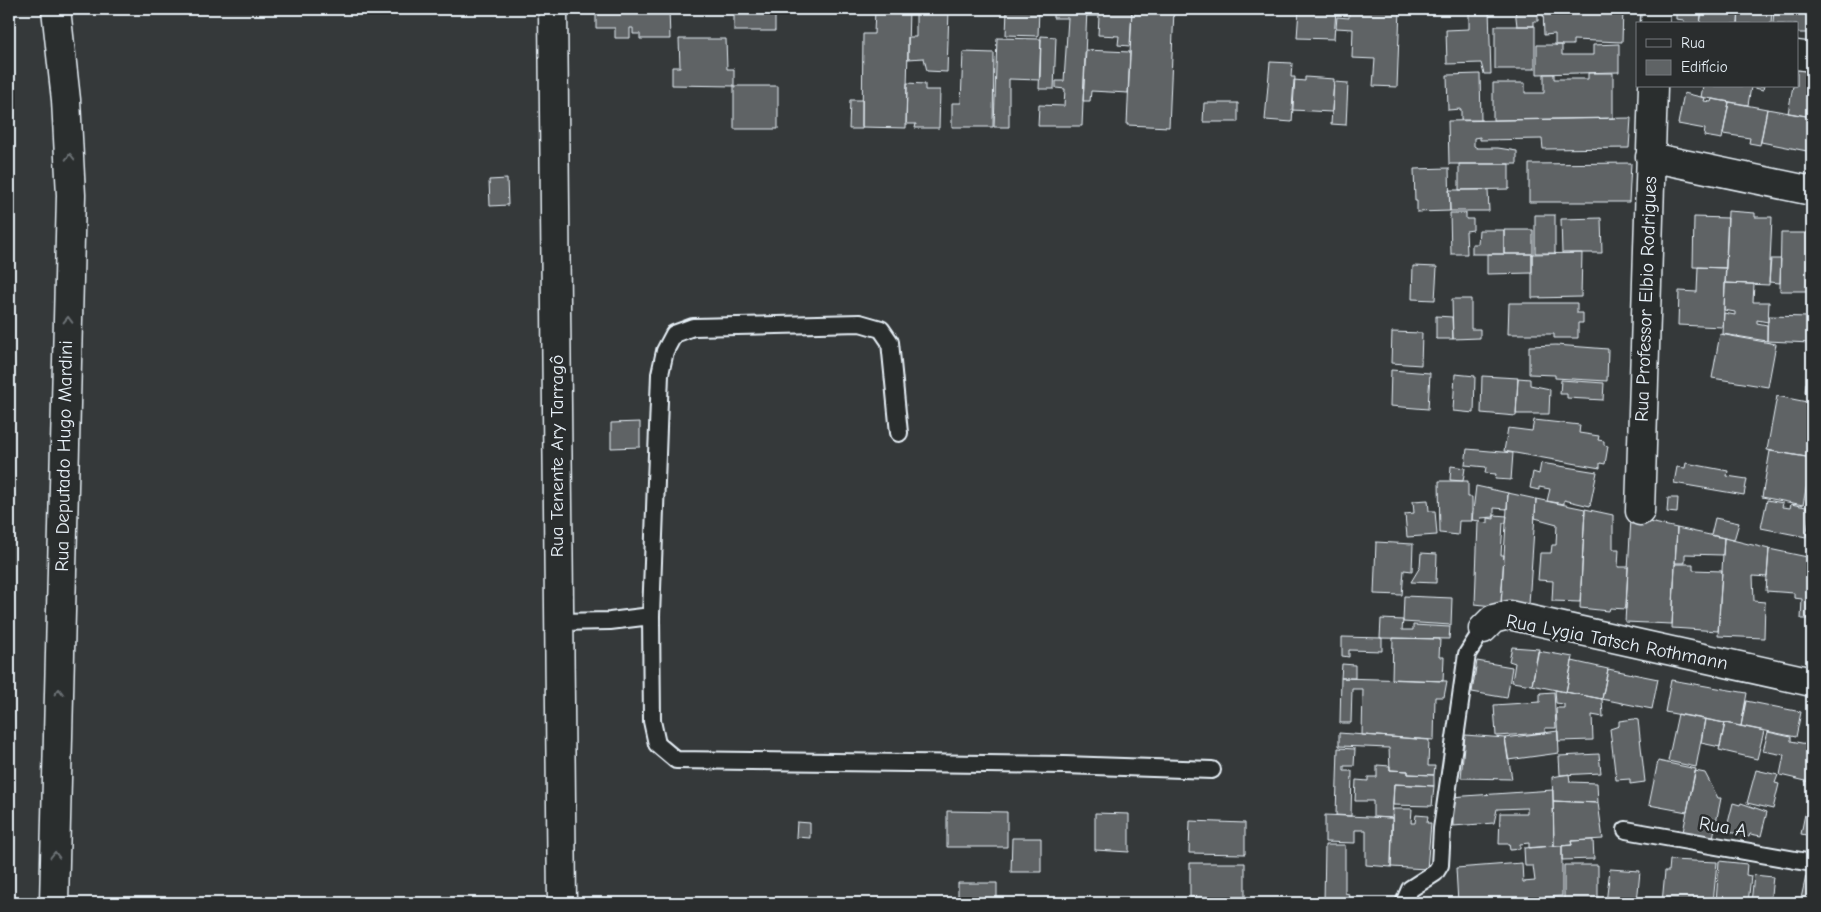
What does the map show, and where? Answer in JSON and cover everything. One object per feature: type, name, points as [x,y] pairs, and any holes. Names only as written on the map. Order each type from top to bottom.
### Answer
[{"type":"street","name":"Rua Deputado Hugo Mardini","points":[[54,903],[70,195],[66,100],[56,9]]},
{"type":"street","name":"Rua Tenente Ary Tarragô","points":[[553,9],[562,903]]},
{"type":"street","points":[[1655,22],[1656,9]]},
{"type":"street","points":[[1798,55],[1812,57]]},
{"type":"street","name":"Rua Professor Elbio Rodrigues","points":[[1640,511],[1653,88]]},
{"type":"street","points":[[1650,157],[1812,191]]},
{"type":"street","name":"Rua Lygia Tatsch Rothmann","points":[[1483,629],[1493,619],[1510,616],[1812,682]]},
{"type":"lane","points":[[899,432],[890,342],[881,329],[860,323],[722,326],[693,327],[674,334],[665,351],[660,374],[651,616],[652,721],[657,744],[676,760],[1064,765],[1212,770]]},
{"type":"lane","points":[[558,622],[610,621],[651,616]]},
{"type":"lane","name":"Rua Lygia Tatsch Rothmann","points":[[1404,903],[1405,895],[1410,889],[1435,873],[1440,865],[1442,828],[1467,654],[1483,629]]},
{"type":"lane","name":"Rua A","points":[[1626,830],[1812,863]]},
{"type":"building","points":[[596,9],[669,9],[670,39],[640,39],[640,34],[633,34],[633,28],[630,28],[630,38],[615,38],[615,28],[596,28]]},
{"type":"building","points":[[734,9],[775,9],[775,31],[734,31]]},
{"type":"building","points":[[875,9],[909,9],[906,128],[862,127],[863,34],[874,34]]},
{"type":"building","points":[[916,9],[949,9],[947,72],[927,71],[924,58],[908,59],[908,37],[916,37]]},
{"type":"building","points":[[1007,9],[1039,9],[1038,36],[1006,35]]},
{"type":"building","points":[[1053,9],[1087,9],[1082,126],[1038,126],[1039,105],[1064,106],[1065,89],[1056,88],[1056,81],[1064,81],[1068,18],[1053,18]]},
{"type":"building","points":[[1087,9],[1132,9],[1130,46],[1118,45],[1119,36],[1098,35],[1099,16],[1087,16]]},
{"type":"building","points":[[1132,9],[1174,9],[1169,127],[1127,125]]},
{"type":"building","points":[[1299,9],[1336,9],[1334,39],[1297,38]]},
{"type":"building","points":[[1349,9],[1400,9],[1397,87],[1373,86],[1375,59],[1352,58],[1353,29],[1336,28],[1337,17],[1349,18]]},
{"type":"building","points":[[1489,9],[1491,74],[1484,74],[1481,63],[1447,64],[1446,30],[1469,29],[1469,10]]},
{"type":"building","points":[[1515,9],[1538,9],[1538,21],[1534,21],[1534,26],[1517,26]]},
{"type":"building","points":[[1543,9],[1623,9],[1622,42],[1573,40],[1573,45],[1555,45],[1555,34],[1544,35]]},
{"type":"building","points":[[1676,9],[1702,9],[1700,22],[1684,22],[1684,20],[1676,19]]},
{"type":"building","points":[[1702,9],[1739,9],[1738,22],[1700,22]]},
{"type":"building","points":[[1739,9],[1772,9],[1771,22],[1738,22]]},
{"type":"building","points":[[1774,9],[1808,9],[1807,33],[1798,33],[1798,22],[1773,22]]},
{"type":"building","points":[[1808,9],[1812,9],[1812,25],[1807,25]]},
{"type":"building","points":[[1495,26],[1535,26],[1535,69],[1495,69]]},
{"type":"building","points":[[1041,36],[1056,37],[1054,89],[1039,89]]},
{"type":"building","points":[[997,38],[1041,39],[1040,80],[1009,79],[1009,127],[994,127]]},
{"type":"building","points":[[679,39],[726,39],[727,69],[734,69],[734,86],[672,85],[672,67],[680,67]]},
{"type":"building","points":[[1619,44],[1619,72],[1537,74],[1537,45],[1562,45],[1562,55],[1593,55],[1593,45]]},
{"type":"building","points":[[1086,50],[1130,52],[1128,93],[1091,91],[1090,101],[1083,101]]},
{"type":"building","points":[[963,52],[994,53],[993,127],[952,127],[952,103],[961,103]]},
{"type":"building","points":[[1270,62],[1292,63],[1291,77],[1295,77],[1292,122],[1265,120]]},
{"type":"building","points":[[1798,67],[1812,70],[1812,117],[1788,113],[1793,88],[1798,88]]},
{"type":"building","points":[[1588,73],[1613,73],[1613,118],[1493,120],[1493,83],[1525,83],[1525,93],[1544,93],[1544,74],[1554,74],[1554,79],[1588,79]]},
{"type":"building","points":[[1480,74],[1481,120],[1461,120],[1461,109],[1448,110],[1447,75]]},
{"type":"building","points":[[1305,77],[1334,79],[1332,112],[1292,110],[1294,80],[1305,81]]},
{"type":"building","points":[[1334,82],[1348,83],[1346,125],[1331,124]]},
{"type":"building","points":[[907,83],[925,84],[925,90],[940,90],[939,128],[915,128],[916,124],[906,124]]},
{"type":"building","points":[[734,86],[778,86],[778,129],[734,129]]},
{"type":"building","points":[[1703,88],[1751,88],[1748,105],[1701,97]]},
{"type":"building","points":[[1684,93],[1705,98],[1704,101],[1711,102],[1712,99],[1729,102],[1722,139],[1704,136],[1705,129],[1678,124]]},
{"type":"building","points":[[850,100],[862,100],[862,129],[849,129]]},
{"type":"building","points":[[1729,102],[1767,109],[1760,145],[1749,143],[1750,138],[1723,134]]},
{"type":"building","points":[[1204,103],[1238,103],[1238,122],[1203,122]]},
{"type":"building","points":[[1767,109],[1812,117],[1812,152],[1761,142]]},
{"type":"building","points":[[1631,118],[1629,148],[1543,149],[1542,139],[1480,140],[1480,137],[1474,138],[1474,146],[1477,148],[1498,148],[1517,151],[1517,164],[1449,164],[1448,121]]},
{"type":"building","points":[[1631,163],[1629,202],[1529,202],[1529,164]]},
{"type":"building","points":[[1459,164],[1509,164],[1509,189],[1459,190]]},
{"type":"building","points":[[1449,168],[1450,211],[1417,212],[1414,169]]},
{"type":"building","points":[[507,179],[508,205],[490,206],[489,180]]},
{"type":"building","points":[[1449,190],[1488,190],[1489,211],[1450,211]]},
{"type":"building","points":[[1728,211],[1755,213],[1755,217],[1772,217],[1769,285],[1725,283]]},
{"type":"building","points":[[1450,213],[1466,213],[1466,219],[1473,219],[1473,230],[1466,231],[1467,254],[1451,254]]},
{"type":"building","points":[[1535,215],[1555,215],[1555,253],[1535,253]]},
{"type":"building","points":[[1694,217],[1728,218],[1726,268],[1693,267]]},
{"type":"building","points":[[1601,218],[1602,253],[1562,253],[1561,219]]},
{"type":"building","points":[[1479,230],[1504,230],[1504,254],[1472,254],[1472,244],[1478,244]]},
{"type":"building","points":[[1504,230],[1533,230],[1533,254],[1504,254]]},
{"type":"building","points":[[1781,233],[1812,233],[1812,291],[1780,291]]},
{"type":"building","points":[[1582,253],[1581,297],[1532,298],[1532,254]]},
{"type":"building","points":[[1487,254],[1532,254],[1532,273],[1487,274]]},
{"type":"building","points":[[1771,259],[1781,259],[1780,283],[1769,282]]},
{"type":"building","points":[[1413,266],[1437,267],[1435,300],[1412,299]]},
{"type":"building","points":[[1698,267],[1726,268],[1723,327],[1678,325],[1679,291],[1697,292]]},
{"type":"building","points":[[1725,283],[1754,284],[1753,302],[1769,302],[1768,322],[1757,320],[1757,323],[1767,325],[1767,341],[1723,334],[1724,313],[1735,315],[1735,312],[1724,310]]},
{"type":"building","points":[[1452,299],[1471,299],[1471,329],[1480,329],[1480,338],[1453,339]]},
{"type":"building","points":[[1509,303],[1577,303],[1577,313],[1583,313],[1583,323],[1578,323],[1578,338],[1554,338],[1554,334],[1508,334]]},
{"type":"building","points":[[1809,314],[1812,314],[1811,343],[1767,341],[1768,316],[1809,317]]},
{"type":"building","points":[[1436,316],[1452,317],[1453,339],[1436,339]]},
{"type":"building","points":[[1392,332],[1422,333],[1421,365],[1391,363]]},
{"type":"building","points":[[1720,334],[1776,344],[1768,387],[1712,378]]},
{"type":"building","points":[[1556,345],[1608,349],[1607,381],[1555,378],[1555,375],[1529,374],[1529,346]]},
{"type":"building","points":[[1391,370],[1430,373],[1428,409],[1390,406]]},
{"type":"building","points":[[1455,374],[1475,376],[1474,413],[1453,411]]},
{"type":"building","points":[[1482,376],[1518,378],[1516,416],[1481,413]]},
{"type":"building","points":[[1518,378],[1530,379],[1530,385],[1550,389],[1549,414],[1516,414]]},
{"type":"building","points":[[1561,380],[1604,383],[1603,400],[1567,398],[1567,394],[1560,394]]},
{"type":"building","points":[[1806,383],[1812,384],[1812,395],[1805,393]]},
{"type":"building","points":[[1777,396],[1812,403],[1812,458],[1767,450]]},
{"type":"building","points":[[1534,420],[1580,425],[1579,433],[1599,436],[1598,440],[1604,441],[1604,445],[1608,446],[1605,464],[1600,463],[1600,468],[1504,451],[1508,428],[1532,431]]},
{"type":"building","points":[[640,422],[640,447],[611,448],[611,423]]},
{"type":"building","points":[[1467,449],[1513,453],[1511,480],[1495,479],[1496,474],[1485,473],[1486,467],[1465,465]]},
{"type":"building","points":[[1770,451],[1812,458],[1803,505],[1762,497]]},
{"type":"building","points":[[1541,463],[1597,472],[1590,506],[1564,500],[1564,504],[1547,501],[1550,489],[1539,487],[1539,490],[1530,488],[1533,472],[1539,474]]},
{"type":"building","points":[[1686,463],[1728,471],[1727,476],[1747,479],[1744,495],[1674,483],[1677,467],[1685,468]]},
{"type":"building","points":[[1451,466],[1465,468],[1463,481],[1450,480]]},
{"type":"building","points":[[1439,481],[1468,481],[1468,497],[1472,497],[1472,521],[1459,521],[1458,535],[1440,533]]},
{"type":"building","points":[[1476,486],[1508,493],[1507,509],[1494,508],[1494,517],[1481,518],[1480,521],[1472,520]]},
{"type":"building","points":[[1508,493],[1536,499],[1529,604],[1501,602]]},
{"type":"building","points":[[1668,498],[1678,498],[1677,513],[1667,512]]},
{"type":"building","points":[[1536,499],[1585,509],[1580,602],[1552,601],[1553,581],[1538,580],[1540,553],[1551,553],[1552,545],[1556,545],[1557,524],[1535,518]]},
{"type":"building","points":[[1428,500],[1429,511],[1435,511],[1437,535],[1407,537],[1405,514],[1414,513],[1413,501]]},
{"type":"building","points":[[1767,500],[1783,503],[1782,507],[1790,508],[1791,504],[1811,508],[1806,537],[1761,528]]},
{"type":"building","points":[[1585,509],[1613,515],[1613,549],[1619,549],[1618,567],[1628,567],[1626,609],[1610,608],[1609,611],[1580,608]]},
{"type":"building","points":[[1494,515],[1507,516],[1506,523],[1503,523],[1501,555],[1504,555],[1501,607],[1475,604],[1478,522],[1488,523],[1488,518],[1494,519]]},
{"type":"building","points":[[1631,518],[1677,528],[1672,624],[1625,622]]},
{"type":"building","points":[[1715,518],[1739,523],[1734,540],[1711,535]]},
{"type":"building","points":[[1677,528],[1724,538],[1723,555],[1685,554],[1685,563],[1675,563]]},
{"type":"building","points":[[1724,538],[1769,549],[1767,577],[1753,576],[1754,601],[1765,602],[1764,638],[1718,636]]},
{"type":"building","points":[[1376,542],[1413,544],[1412,571],[1404,570],[1402,595],[1374,594]]},
{"type":"building","points":[[1769,549],[1812,558],[1810,619],[1801,619],[1802,599],[1794,598],[1794,593],[1766,591]]},
{"type":"building","points":[[1421,553],[1437,554],[1436,583],[1411,582],[1420,567]]},
{"type":"building","points":[[1675,564],[1693,564],[1693,570],[1722,571],[1718,631],[1672,628]]},
{"type":"building","points":[[1404,596],[1452,598],[1451,625],[1403,622]]},
{"type":"building","points":[[1381,619],[1403,620],[1402,630],[1413,630],[1413,625],[1450,627],[1449,639],[1380,638]]},
{"type":"building","points":[[1342,637],[1382,638],[1382,651],[1349,650],[1349,657],[1342,656]]},
{"type":"building","points":[[1393,638],[1440,639],[1439,657],[1444,657],[1443,681],[1392,679]]},
{"type":"building","points":[[1512,647],[1539,649],[1532,685],[1512,682],[1515,663],[1509,661]]},
{"type":"building","points":[[1538,651],[1573,657],[1566,692],[1532,685]]},
{"type":"building","points":[[1477,661],[1512,667],[1507,698],[1472,692]]},
{"type":"building","points":[[1572,661],[1608,669],[1602,699],[1566,692]]},
{"type":"building","points":[[1342,664],[1355,665],[1355,678],[1341,678]]},
{"type":"building","points":[[1608,669],[1658,679],[1652,709],[1602,699]]},
{"type":"building","points":[[1341,678],[1447,681],[1444,697],[1435,697],[1434,740],[1362,735],[1363,689],[1352,689],[1351,723],[1340,723]]},
{"type":"building","points":[[1671,680],[1747,693],[1741,726],[1665,712]]},
{"type":"building","points":[[1555,690],[1602,699],[1603,717],[1592,715],[1593,740],[1558,741],[1556,708],[1564,708],[1564,704],[1556,703]]},
{"type":"building","points":[[1554,692],[1556,728],[1545,728],[1545,733],[1496,736],[1494,705],[1540,702],[1540,693]]},
{"type":"building","points":[[1746,701],[1801,712],[1796,737],[1741,726]]},
{"type":"building","points":[[1678,714],[1705,719],[1696,767],[1668,761]]},
{"type":"building","points":[[1705,719],[1725,723],[1720,747],[1701,743]]},
{"type":"building","points":[[1638,720],[1645,782],[1630,784],[1630,779],[1616,780],[1610,729],[1619,726],[1619,721]]},
{"type":"building","points":[[1725,723],[1764,731],[1757,759],[1719,750]]},
{"type":"building","points":[[1558,731],[1559,753],[1508,760],[1505,738]]},
{"type":"building","points":[[1768,732],[1791,737],[1791,741],[1812,745],[1810,782],[1780,775],[1784,755],[1763,751]]},
{"type":"building","points":[[1339,733],[1429,740],[1428,766],[1435,766],[1434,775],[1408,774],[1408,771],[1390,770],[1389,748],[1339,746]]},
{"type":"building","points":[[1465,735],[1505,738],[1512,779],[1461,778]]},
{"type":"building","points":[[1338,748],[1355,749],[1354,766],[1344,766],[1344,771],[1352,771],[1351,816],[1336,815]]},
{"type":"building","points":[[1599,754],[1601,773],[1560,775],[1559,756]]},
{"type":"building","points":[[1658,761],[1696,769],[1687,812],[1649,805]]},
{"type":"building","points":[[1377,765],[1390,766],[1390,770],[1408,771],[1408,774],[1434,775],[1434,786],[1394,784],[1392,818],[1373,817],[1373,801],[1355,801],[1356,780],[1368,781],[1368,777],[1377,777]]},
{"type":"building","points":[[1756,770],[1778,775],[1775,783],[1779,784],[1773,809],[1747,803]]},
{"type":"building","points":[[1695,771],[1705,773],[1718,798],[1721,798],[1713,838],[1683,832]]},
{"type":"building","points":[[1569,774],[1570,782],[1597,783],[1598,803],[1553,801],[1552,777]]},
{"type":"building","points":[[1812,779],[1812,836],[1801,834]]},
{"type":"building","points":[[1394,784],[1434,786],[1432,806],[1393,805]]},
{"type":"building","points":[[1553,790],[1554,846],[1529,848],[1529,843],[1520,844],[1520,849],[1510,850],[1509,844],[1499,844],[1500,813],[1527,813],[1527,808],[1497,809],[1494,823],[1453,826],[1453,818],[1450,818],[1450,797]]},
{"type":"building","points":[[1553,801],[1598,803],[1603,839],[1571,841],[1572,845],[1554,846]]},
{"type":"building","points":[[1733,803],[1740,805],[1741,803],[1767,812],[1761,836],[1750,834],[1749,837],[1726,831]]},
{"type":"building","points":[[1393,809],[1412,809],[1411,823],[1415,823],[1416,815],[1428,816],[1427,823],[1431,823],[1427,869],[1391,867]]},
{"type":"building","points":[[947,811],[1007,812],[1007,847],[947,847]]},
{"type":"building","points":[[1095,813],[1129,814],[1129,852],[1095,850]]},
{"type":"building","points":[[1325,815],[1392,818],[1391,867],[1366,865],[1366,830],[1355,830],[1355,843],[1325,842]]},
{"type":"building","points":[[1190,821],[1245,823],[1245,854],[1189,853]]},
{"type":"building","points":[[797,822],[810,823],[810,838],[796,837]]},
{"type":"building","points":[[1012,838],[1041,838],[1041,872],[1011,872]]},
{"type":"building","points":[[1593,840],[1594,859],[1562,860],[1562,846],[1572,845],[1571,841]]},
{"type":"building","points":[[1325,845],[1345,845],[1345,893],[1349,894],[1348,903],[1324,902]]},
{"type":"building","points":[[1562,846],[1562,896],[1458,903],[1456,868],[1522,863],[1523,882],[1535,881],[1533,866],[1525,866],[1524,848]]},
{"type":"building","points":[[1670,860],[1717,862],[1713,903],[1662,903],[1665,871],[1669,871]]},
{"type":"building","points":[[1719,861],[1747,864],[1746,875],[1751,876],[1748,903],[1716,903]]},
{"type":"building","points":[[1190,863],[1245,863],[1245,897],[1190,897]]},
{"type":"building","points":[[1564,865],[1598,865],[1598,903],[1564,903]]},
{"type":"building","points":[[1610,869],[1640,871],[1637,903],[1606,903]]},
{"type":"building","points":[[1754,875],[1773,877],[1770,903],[1751,903]]},
{"type":"building","points":[[1806,876],[1812,877],[1812,903],[1800,903]]},
{"type":"building","points":[[958,883],[997,883],[997,903],[958,903]]},
{"type":"building","points":[[1559,899],[1559,903],[1527,903],[1527,901]]}]
